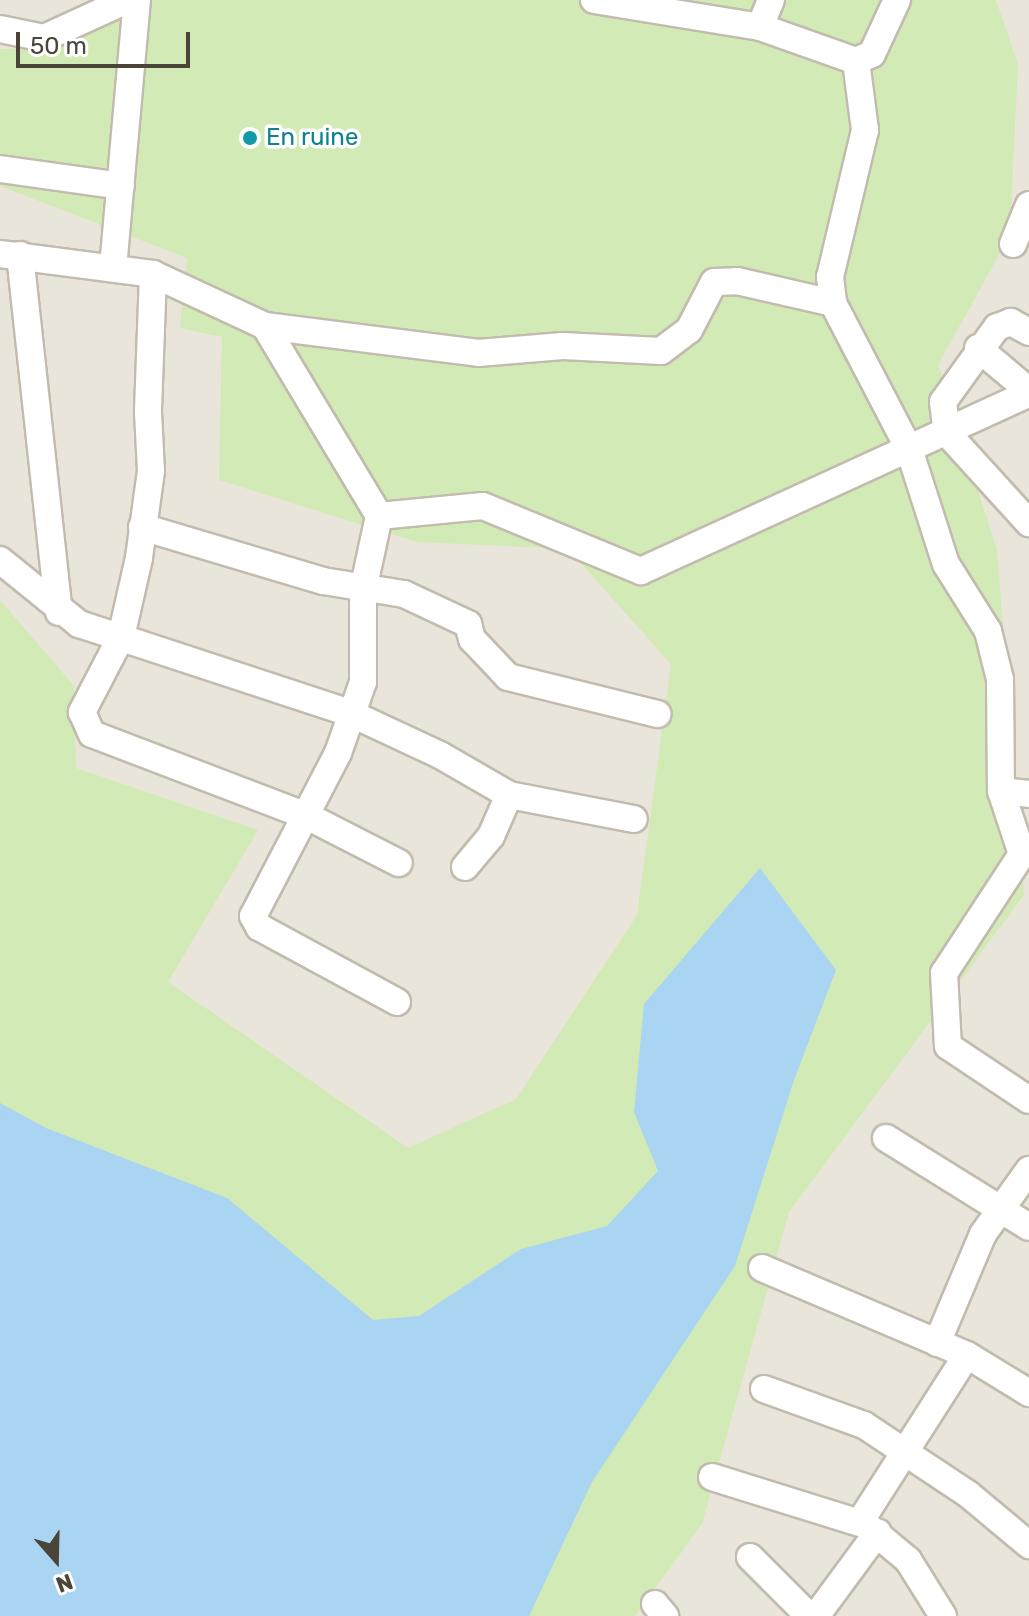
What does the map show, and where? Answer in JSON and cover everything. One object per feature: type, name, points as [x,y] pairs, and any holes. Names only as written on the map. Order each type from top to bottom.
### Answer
[{"type":"street","points":[[0,29],[44,38],[82,11],[127,0]]},
{"type":"street","points":[[113,268],[137,0]]},
{"type":"street","points":[[594,0],[760,27],[856,61],[872,54],[897,0]]},
{"type":"street","points":[[760,27],[771,0]]},
{"type":"street","points":[[856,61],[865,130],[830,277],[833,303],[909,449],[946,564],[988,631],[1000,679],[1001,791],[1022,854],[944,973],[948,1046],[1029,1100]]},
{"type":"street","points":[[0,169],[121,186]]},
{"type":"street","points":[[1013,244],[1029,205]]},
{"type":"street","points":[[59,612],[10,254],[153,274],[265,326],[478,353],[563,346],[661,351],[689,330],[714,282],[737,281],[833,303]]},
{"type":"street","points":[[153,274],[148,412],[151,471],[142,527],[121,637],[82,712],[92,734],[307,816],[399,863]]},
{"type":"street","points":[[1029,332],[1011,322],[997,327],[978,348],[943,402],[947,433],[1029,523]]},
{"type":"street","points":[[265,326],[379,516],[363,590],[363,682],[307,816],[256,903],[255,922],[397,1002]]},
{"type":"street","points":[[379,516],[483,506],[641,571],[947,433],[1029,392],[978,348]]},
{"type":"street","points":[[142,527],[363,590],[404,594],[468,624],[472,639],[508,677],[658,714]]},
{"type":"street","points":[[1,566],[59,612],[121,637],[352,714],[440,755],[509,795],[634,819]]},
{"type":"street","points":[[1001,791],[1029,794]]},
{"type":"street","points":[[465,867],[491,836],[509,795]]},
{"type":"street","points":[[886,1138],[1029,1227]]},
{"type":"street","points":[[937,1343],[960,1279],[983,1234],[1029,1170]]},
{"type":"street","points":[[762,1268],[967,1355],[1029,1393]]},
{"type":"street","points":[[816,1616],[869,1527],[902,1450],[967,1355]]},
{"type":"street","points":[[764,1389],[864,1425],[968,1494],[1029,1545]]},
{"type":"street","points":[[712,1477],[869,1527],[908,1560],[943,1616]]},
{"type":"street","points":[[750,1557],[809,1616]]},
{"type":"shaded area","points":[[0,0],[1029,0],[1029,1616],[0,1616]]},
{"type":"green space","points":[[98,0],[996,0],[1018,64],[1010,235],[938,365],[997,550],[1024,895],[789,1212],[702,1524],[635,1616],[0,1616],[0,600],[74,686],[76,768],[258,830],[168,982],[408,1148],[516,1099],[637,915],[671,664],[568,549],[417,542],[219,480],[222,337],[180,328],[187,258],[0,186],[0,49],[60,48]]},
{"type":"water","points":[[760,868],[836,970],[794,1080],[735,1266],[592,1482],[529,1616],[0,1616],[0,1103],[46,1128],[227,1198],[373,1320],[419,1316],[521,1249],[607,1226],[658,1171],[634,1112],[644,1004]]},
{"type":"place","name":"En ruine","points":[[250,138]]}]
